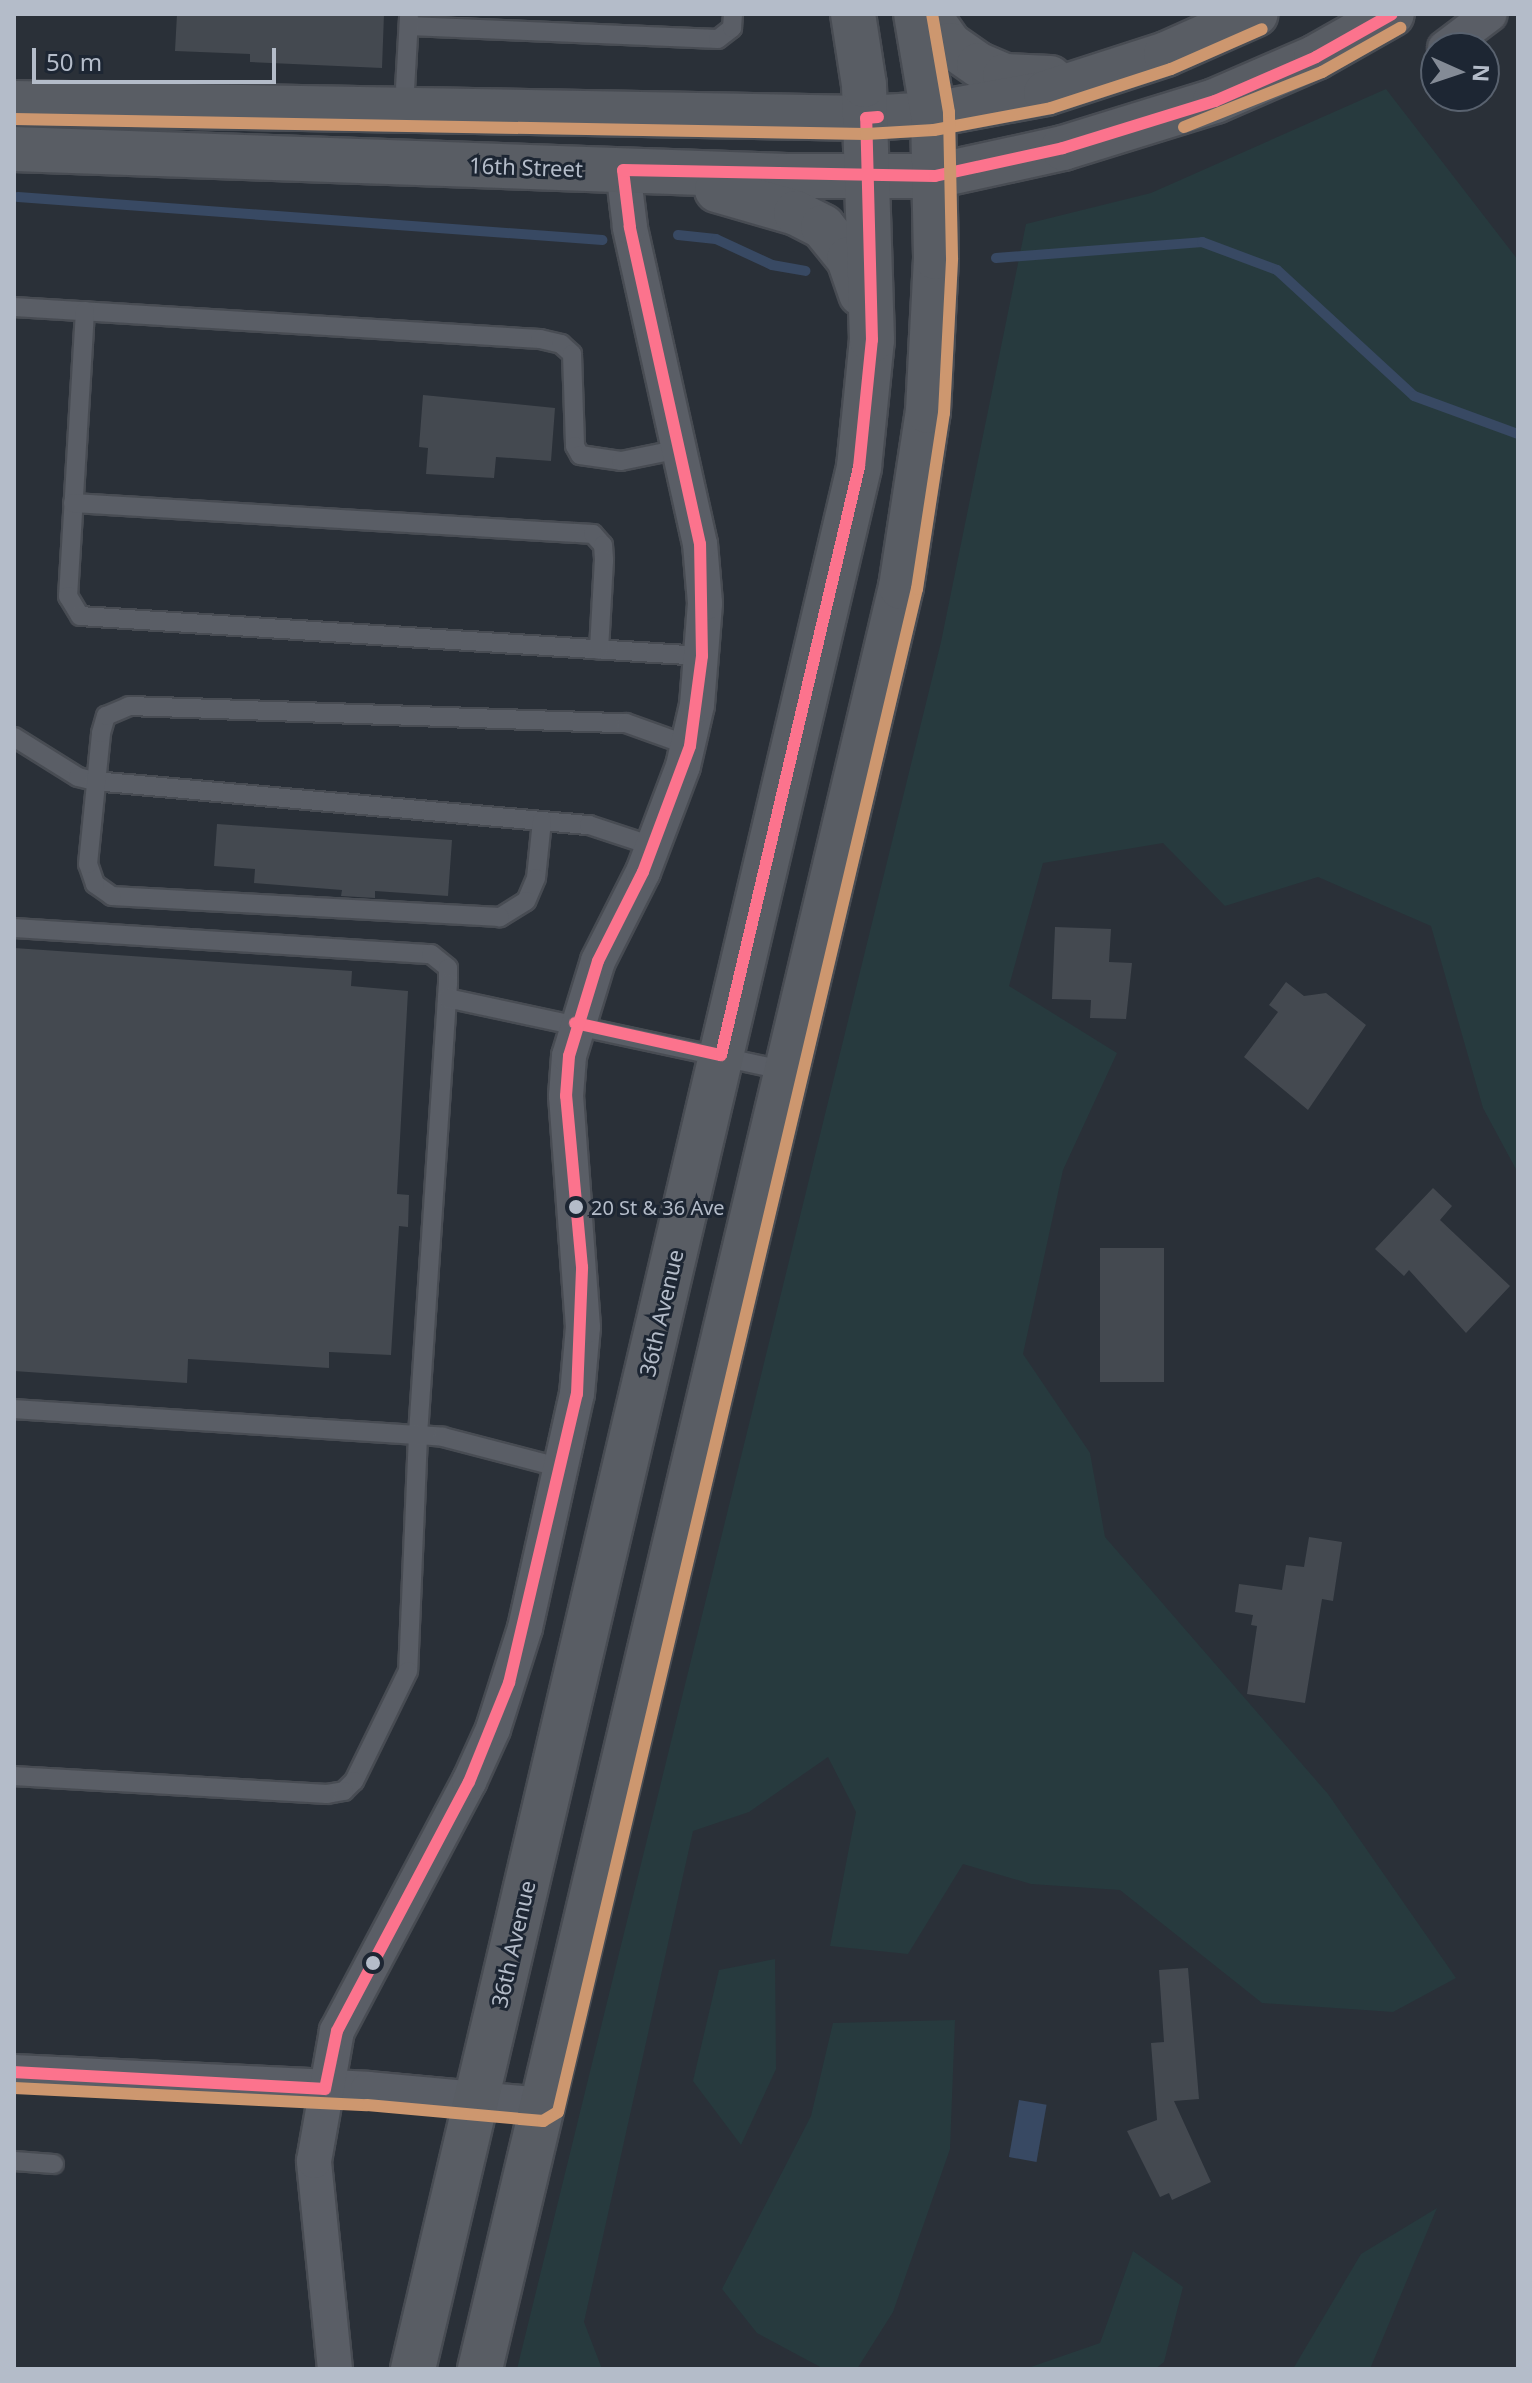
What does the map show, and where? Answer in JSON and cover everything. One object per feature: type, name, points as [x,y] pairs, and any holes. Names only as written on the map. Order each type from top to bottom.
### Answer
[{"type":"main road","name":"36th Avenue","points":[[413,2369],[850,515],[872,340],[866,118],[853,14]]},
{"type":"main road","points":[[480,2369],[784,1070],[901,587],[921,468],[933,350],[933,114],[916,14]]},
{"type":"main road","points":[[928,14],[950,45],[1005,76],[1064,77],[1166,54]]},
{"type":"main road","points":[[14,103],[404,107],[866,118],[933,114],[1046,93],[1166,54],[1256,14]]},
{"type":"main road","name":"16th Street","points":[[14,149],[636,170],[935,176],[1063,148],[1215,101],[1316,57],[1392,14]]},
{"type":"main road","points":[[636,170],[796,213],[823,227],[849,259],[872,340]]},
{"type":"street","points":[[1466,32],[1490,14]]},
{"type":"street","points":[[335,2369],[314,2190],[325,2089],[337,2031],[493,1729],[525,1628],[577,1394],[583,1327],[566,1096],[575,1023],[598,961],[653,846],[690,746],[702,656],[705,603],[700,544],[630,227],[636,170]]},
{"type":"street","points":[[14,2072],[543,2105]]},
{"type":"lane","points":[[404,107],[409,20],[718,39],[732,28],[733,14]]},
{"type":"lane","points":[[14,307],[540,339],[561,344],[572,354],[575,446],[580,455],[621,461],[680,449]]},
{"type":"lane","points":[[85,311],[68,596],[71,609],[95,621],[702,656]]},
{"type":"lane","points":[[73,503],[593,534],[603,545],[604,560],[599,650]]},
{"type":"lane","points":[[542,821],[536,878],[526,901],[500,917],[112,896],[95,884],[88,864],[94,781],[106,716],[129,706],[626,723],[690,746]]},
{"type":"lane","points":[[14,737],[78,777],[94,781],[542,821],[602,828],[653,846]]},
{"type":"lane","points":[[14,928],[431,954],[448,968],[418,1435],[408,1671],[376,1742],[344,1791],[14,1776]]},
{"type":"lane","points":[[447,998],[784,1070]]},
{"type":"lane","points":[[14,1409],[418,1435],[562,1468]]},
{"type":"lane","points":[[14,2161],[54,2164]]},
{"type":"green space","points":[[1386,89],[1518,260],[1518,1173],[1483,1108],[1431,926],[1318,877],[1225,906],[1163,843],[1043,863],[1009,986],[1117,1053],[1063,1170],[1023,1354],[1090,1453],[1105,1537],[1328,1794],[1456,1978],[1393,2012],[1262,2003],[1120,1890],[1031,1884],[963,1864],[908,1954],[830,1946],[856,1812],[828,1757],[749,1812],[693,1831],[584,2322],[602,2369],[517,2369],[941,642],[1026,224],[1151,193]]},
{"type":"green space","points":[[775,1959],[776,2069],[741,2145],[693,2081],[719,1970]]},
{"type":"green space","points":[[955,2020],[950,2149],[893,2312],[857,2369],[824,2369],[757,2333],[722,2289],[811,2116],[833,2023]]},
{"type":"green space","points":[[1437,2208],[1370,2369],[1293,2369],[1361,2254]]},
{"type":"green space","points":[[1133,2251],[1183,2287],[1164,2362],[1155,2369],[1025,2369],[1100,2343]]},
{"type":"water","points":[[1019,2100],[1047,2105],[1037,2162],[1009,2157]]},
{"type":"building","points":[[177,14],[384,14],[382,68],[250,62],[250,54],[175,51]]},
{"type":"building","points":[[423,395],[555,408],[551,461],[496,457],[494,478],[426,474],[428,448],[419,447]]},
{"type":"building","points":[[217,824],[452,840],[448,896],[375,891],[375,898],[341,896],[342,890],[254,883],[255,869],[214,866]]},
{"type":"building","points":[[1055,927],[1111,929],[1109,962],[1132,963],[1126,1019],[1090,1018],[1091,1000],[1052,999]]},
{"type":"building","points":[[14,948],[352,971],[351,986],[408,991],[397,1194],[409,1195],[408,1227],[399,1226],[391,1355],[329,1352],[329,1368],[188,1359],[187,1383],[14,1371]]},
{"type":"building","points":[[1286,982],[1304,996],[1326,993],[1366,1025],[1308,1110],[1244,1057],[1278,1012],[1269,1005]]},
{"type":"building","points":[[1433,1188],[1452,1206],[1440,1220],[1510,1286],[1466,1333],[1409,1270],[1404,1276],[1375,1249]]},
{"type":"building","points":[[1100,1248],[1164,1248],[1164,1382],[1100,1382]]},
{"type":"building","points":[[1309,1537],[1342,1542],[1333,1601],[1322,1599],[1305,1703],[1247,1694],[1257,1626],[1251,1625],[1253,1615],[1235,1612],[1239,1584],[1282,1590],[1286,1565],[1304,1567]]},
{"type":"building","points":[[1188,1968],[1199,2099],[1174,2101],[1211,2182],[1172,2200],[1169,2193],[1160,2197],[1127,2131],[1157,2120],[1151,2043],[1164,2042],[1159,1970]]},
{"type":"waterway","points":[[18,197],[602,240]]},
{"type":"waterway","points":[[678,235],[716,239],[772,265],[805,271]]},
{"type":"waterway","points":[[996,258],[1202,242],[1277,270],[1414,396],[1518,434]]},
{"type":"transit line","points":[[14,2088],[367,2105],[543,2121],[558,2112],[917,589],[944,413],[952,258],[949,112],[932,14]]},
{"type":"transit line","name":"20","points":[[14,2072],[325,2089],[337,2031],[469,1782],[509,1683],[577,1394],[582,1267],[566,1096],[569,1056],[598,961],[643,872],[690,746],[702,656],[700,544],[630,227],[623,170],[935,176],[1063,148],[1215,101],[1316,57],[1392,14]]},
{"type":"transit line","points":[[1184,127],[1322,72],[1400,28]]},
{"type":"transit line","points":[[14,119],[866,134],[934,130],[1051,108],[1171,69],[1262,29]]},
{"type":"transit line","name":"20","points":[[575,1023],[721,1055],[859,467],[872,340],[866,118],[878,117]]},
{"type":"place","name":"20 St & 36 Ave","points":[[576,1207]]}]
